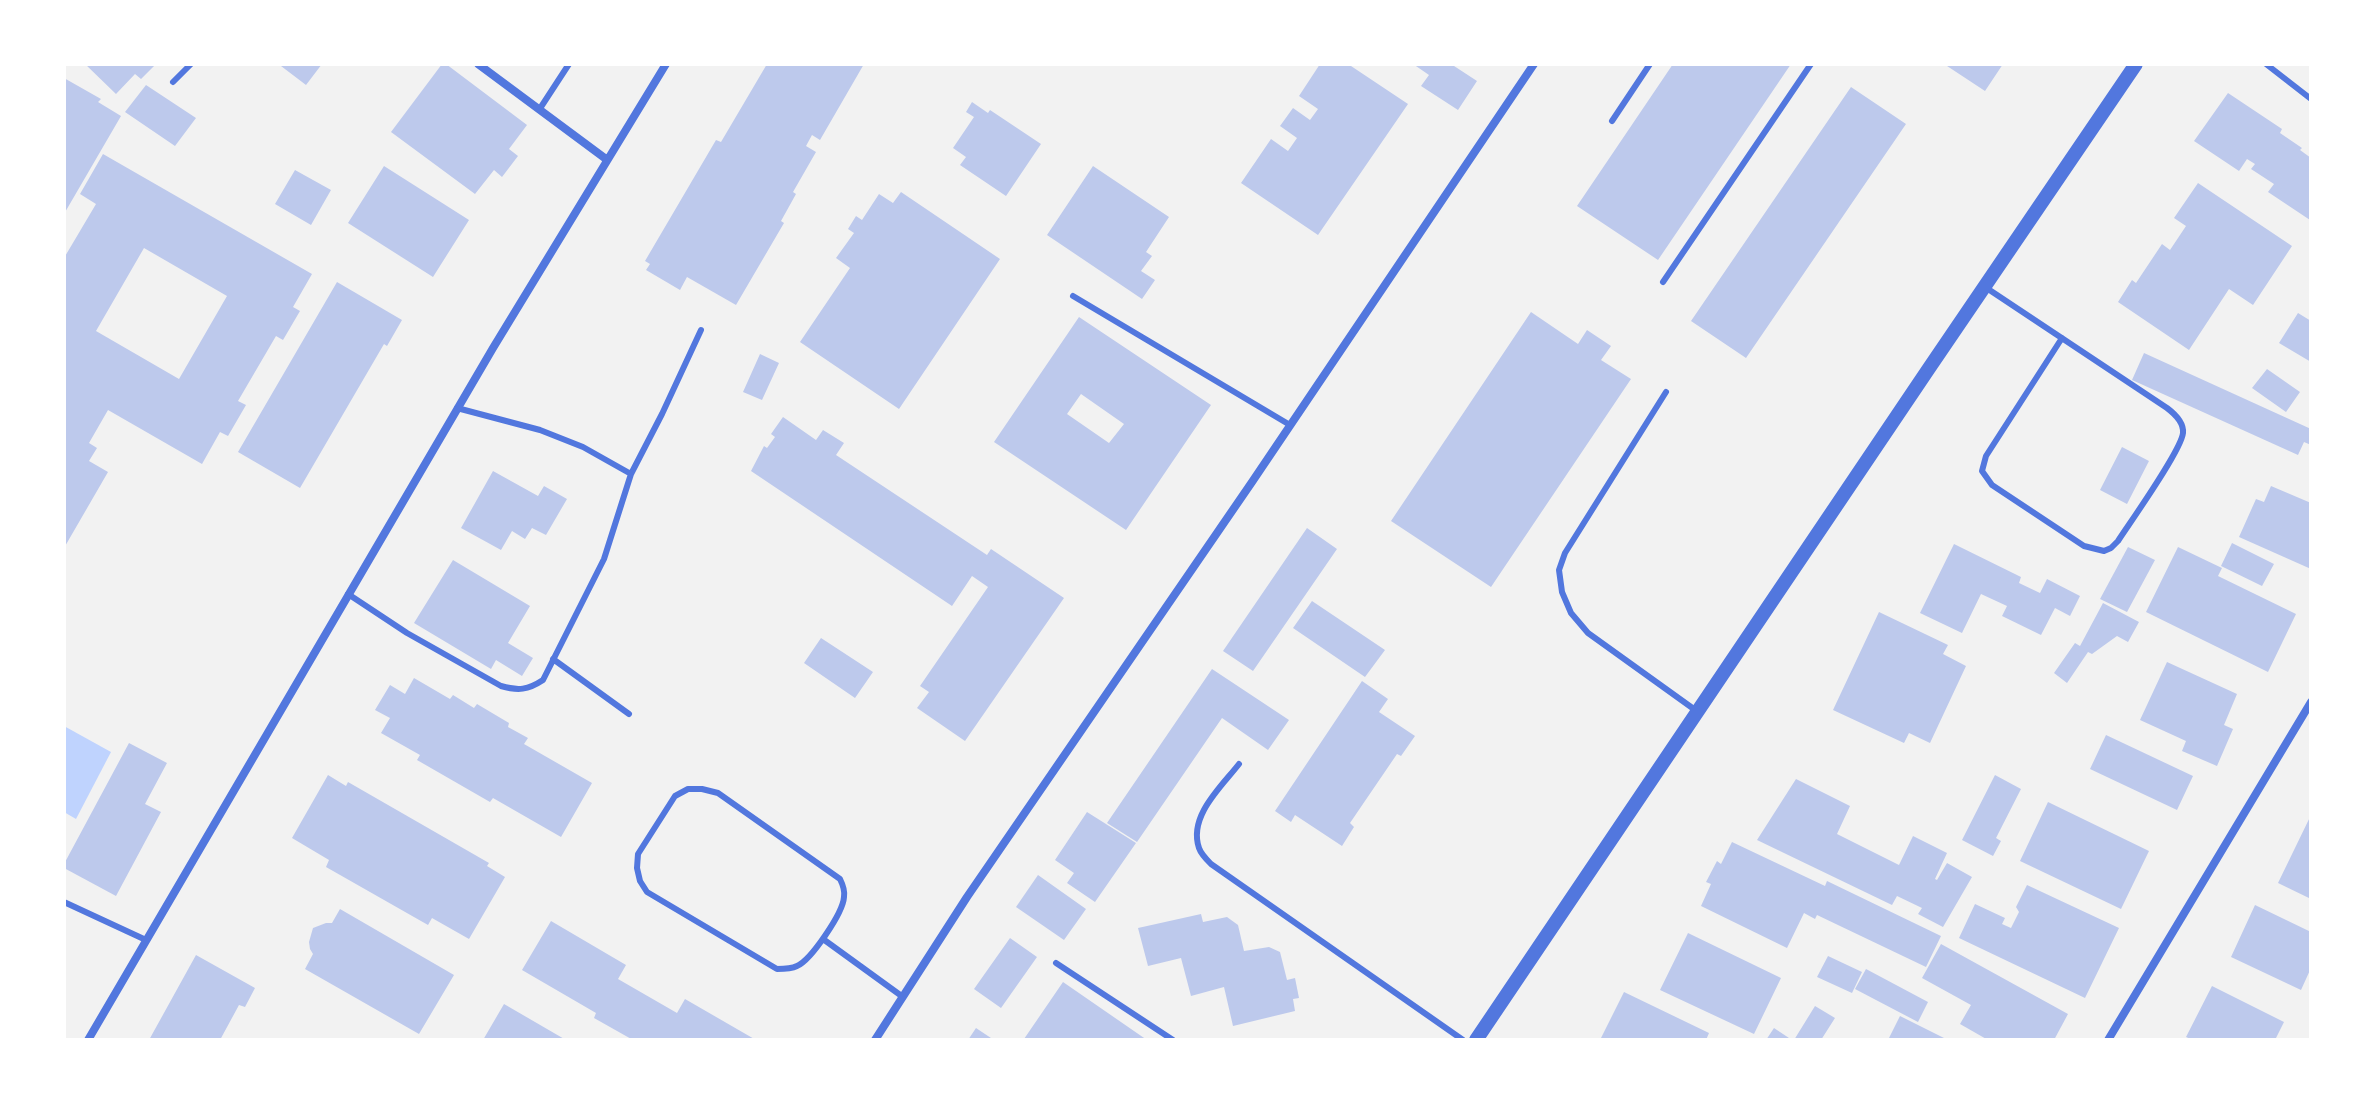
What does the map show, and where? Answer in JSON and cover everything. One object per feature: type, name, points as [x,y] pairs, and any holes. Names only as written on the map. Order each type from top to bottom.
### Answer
[{"type":"street","points":[[478,64],[606,159]]},
{"type":"street","points":[[88,1040],[457,408],[666,64]]},
{"type":"street","points":[[875,1040],[976,884],[1534,64]]},
{"type":"street","points":[[1476,1040],[2136,64]]},
{"type":"street","points":[[2108,1040],[2311,702]]},
{"type":"lane","points":[[173,82],[191,64]]},
{"type":"lane","points":[[539,110],[569,64]]},
{"type":"lane","points":[[1612,121],[1650,64]]},
{"type":"lane","points":[[1663,282],[1811,64]]},
{"type":"lane","points":[[2266,64],[2311,99]]},
{"type":"lane","points":[[1985,287],[2062,338],[2167,408],[2176,415],[2184,430],[2177,449],[2118,541],[2104,551],[2084,546],[1992,485],[1982,471],[1986,456],[2062,338]]},
{"type":"lane","points":[[1073,296],[1290,425]]},
{"type":"lane","points":[[348,594],[407,633],[501,686],[516,691],[531,688],[543,680],[604,559],[631,474],[701,330]]},
{"type":"lane","points":[[1666,392],[1565,553],[1559,570],[1562,592],[1571,613],[1588,633],[1698,712]]},
{"type":"lane","points":[[457,408],[540,430],[631,474]]},
{"type":"lane","points":[[553,659],[629,714]]},
{"type":"lane","points":[[1239,764],[1201,813],[1197,829],[1199,849],[1211,864],[1463,1040]]},
{"type":"lane","points":[[688,789],[718,793],[840,879],[845,895],[843,905],[823,939],[802,964],[777,969],[647,892],[640,881],[638,854],[675,796],[688,789]]},
{"type":"lane","points":[[64,902],[146,940]]},
{"type":"lane","points":[[823,939],[903,997]]},
{"type":"lane","points":[[1056,963],[1173,1040]]},
{"type":"water","points":[[64,726],[111,752],[76,819],[64,812]]},
{"type":"building","points":[[85,64],[156,64],[141,79],[135,74],[116,94]]},
{"type":"building","points":[[282,64],[322,64],[306,85]]},
{"type":"building","points":[[442,64],[527,125],[509,149],[518,156],[502,177],[494,170],[475,194],[391,132]]},
{"type":"building","points":[[767,64],[864,64],[820,140],[812,135],[806,146],[816,152],[793,192],[796,194],[781,221],[784,223],[736,305],[687,277],[680,290],[646,270],[650,264],[645,261],[716,140],[721,142]]},
{"type":"building","points":[[1320,64],[1348,64],[1408,104],[1318,235],[1241,183],[1271,139],[1288,151],[1297,138],[1280,126],[1293,108],[1310,120],[1318,109],[1299,96]]},
{"type":"building","points":[[1413,64],[1451,64],[1477,81],[1458,110],[1421,86],[1429,75]]},
{"type":"building","points":[[1673,64],[1791,64],[1658,260],[1577,206]]},
{"type":"building","points":[[1944,64],[2003,64],[1985,91]]},
{"type":"building","points":[[64,78],[101,99],[98,102],[121,116],[64,214]]},
{"type":"building","points":[[146,85],[196,118],[175,146],[125,112]]},
{"type":"building","points":[[1851,87],[1906,124],[1746,358],[1691,321]]},
{"type":"building","points":[[2228,93],[2282,129],[2280,133],[2311,158],[2310,220],[2268,192],[2274,184],[2251,169],[2255,164],[2247,159],[2239,171],[2194,141]]},
{"type":"building","points":[[972,102],[988,113],[990,110],[1041,144],[1006,196],[960,165],[966,157],[953,148],[974,117],[966,112]]},
{"type":"building","points":[[103,154],[312,274],[293,307],[300,311],[283,340],[276,336],[238,401],[246,405],[228,436],[220,432],[202,464],[108,410],[89,443],[97,448],[89,461],[108,472],[64,548],[64,258],[96,204],[80,194]],"holes":[[[144,248],[227,296],[179,379],[96,331]]]},
{"type":"building","points":[[384,166],[469,220],[433,277],[348,223]]},
{"type":"building","points":[[1093,166],[1169,217],[1146,252],[1152,256],[1141,271],[1155,280],[1142,299],[1047,235]]},
{"type":"building","points":[[295,170],[331,190],[311,225],[275,204]]},
{"type":"building","points":[[2198,183],[2292,246],[2253,305],[2229,289],[2189,350],[2118,302],[2132,280],[2136,283],[2162,244],[2170,250],[2186,226],[2174,218]]},
{"type":"building","points":[[901,192],[1000,259],[899,409],[800,342],[850,268],[836,258],[854,233],[848,229],[856,216],[862,220],[879,194],[893,203]]},
{"type":"building","points":[[337,282],[402,320],[387,346],[384,344],[300,488],[238,452]]},
{"type":"building","points":[[1531,312],[1578,344],[1587,330],[1611,346],[1601,360],[1631,379],[1491,587],[1391,521]]},
{"type":"building","points":[[2298,313],[2311,321],[2311,362],[2279,343]]},
{"type":"building","points":[[1079,317],[1211,405],[1126,530],[994,442]],"holes":[[[1081,394],[1124,424],[1109,443],[1067,414]]]},
{"type":"building","points":[[2144,353],[2311,429],[2311,445],[2304,442],[2298,455],[2132,380]]},
{"type":"building","points":[[760,354],[779,363],[762,400],[743,392]]},
{"type":"building","points":[[2267,369],[2300,392],[2286,412],[2252,388]]},
{"type":"building","points":[[783,417],[816,440],[823,430],[844,443],[836,455],[987,555],[991,549],[1064,598],[965,741],[917,708],[929,692],[920,686],[988,587],[972,576],[952,606],[751,471],[764,446],[767,448],[775,437],[771,434]]},
{"type":"building","points":[[2122,447],[2149,461],[2127,504],[2100,490]]},
{"type":"building","points":[[493,471],[538,496],[544,486],[567,499],[546,535],[532,528],[525,539],[512,531],[501,550],[461,528]]},
{"type":"building","points":[[2271,486],[2311,503],[2311,569],[2239,537],[2256,499],[2264,502]]},
{"type":"building","points":[[1307,528],[1337,549],[1253,671],[1223,651]]},
{"type":"building","points":[[2232,543],[2274,564],[2262,586],[2221,566]]},
{"type":"building","points":[[1954,544],[2021,577],[2019,583],[2040,593],[2047,579],[2080,596],[2070,616],[2055,608],[2041,635],[2002,616],[2007,606],[1981,594],[1962,633],[1920,613]]},
{"type":"building","points":[[2128,547],[2155,560],[2127,612],[2100,599]]},
{"type":"building","points":[[2178,547],[2222,568],[2218,576],[2296,614],[2268,672],[2146,612]]},
{"type":"building","points":[[453,560],[530,606],[508,643],[533,658],[522,676],[496,660],[491,669],[414,623]]},
{"type":"building","points":[[1312,601],[1385,650],[1365,677],[1293,628]]},
{"type":"building","points":[[2103,603],[2139,622],[2128,642],[2117,636],[2092,654],[2088,652],[2067,683],[2054,673],[2075,643],[2080,646]]},
{"type":"building","points":[[1879,612],[1948,645],[1943,654],[1966,666],[1930,743],[1909,733],[1904,743],[1833,710]]},
{"type":"building","points":[[821,638],[873,672],[855,698],[804,663]]},
{"type":"building","points":[[2167,662],[2237,694],[2224,725],[2233,729],[2217,766],[2182,751],[2186,741],[2140,720]]},
{"type":"building","points":[[1212,669],[1289,720],[1268,750],[1222,718],[1137,842],[1107,823]]},
{"type":"building","points":[[414,678],[450,699],[453,695],[474,708],[477,704],[528,738],[524,744],[592,783],[561,837],[493,798],[490,802],[417,760],[420,755],[381,733],[390,718],[375,710],[390,685],[405,694]]},
{"type":"building","points":[[1362,681],[1388,699],[1379,712],[1415,736],[1401,756],[1397,754],[1350,823],[1354,827],[1342,846],[1295,815],[1291,822],[1275,811]]},
{"type":"building","points":[[2106,735],[2193,776],[2177,810],[2090,769]]},
{"type":"building","points":[[129,743],[167,763],[145,804],[161,812],[116,896],[64,868],[64,864]]},
{"type":"building","points":[[328,775],[346,786],[348,782],[489,863],[487,866],[505,877],[469,939],[432,918],[428,925],[326,867],[329,860],[292,838]]},
{"type":"building","points":[[1995,775],[2021,789],[1996,838],[2001,841],[1993,856],[1962,840]]},
{"type":"building","points":[[1796,779],[1850,806],[1837,834],[1899,865],[1913,836],[1947,853],[1935,879],[1947,863],[1972,877],[1943,927],[1918,914],[1922,908],[1897,896],[1892,905],[1757,840]]},
{"type":"building","points":[[2048,802],[2149,851],[2121,909],[2020,861]]},
{"type":"building","points":[[1087,812],[1136,843],[1095,902],[1067,883],[1074,873],[1055,860]]},
{"type":"building","points":[[2311,815],[2311,899],[2278,883]]},
{"type":"building","points":[[1732,842],[1825,886],[1827,881],[1941,936],[1926,967],[1817,915],[1815,919],[1804,913],[1787,948],[1701,906],[1711,884],[1706,882],[1717,861],[1721,864]]},
{"type":"building","points":[[1038,875],[1086,909],[1064,940],[1016,907]]},
{"type":"building","points":[[2027,885],[2119,928],[2085,998],[1959,938],[1975,904],[2005,918],[2002,924],[2011,928],[2019,912],[2016,907]]},
{"type":"building","points":[[2255,905],[2311,932],[2311,968],[2301,990],[2231,957]]},
{"type":"building","points":[[340,909],[454,975],[419,1034],[305,969],[313,954],[309,942],[313,928],[332,923]]},
{"type":"building","points":[[1201,914],[1203,922],[1227,917],[1238,925],[1244,951],[1269,947],[1280,952],[1287,980],[1295,978],[1299,998],[1293,999],[1295,1011],[1233,1026],[1224,987],[1191,996],[1181,958],[1148,966],[1138,928]]},
{"type":"building","points":[[551,921],[626,965],[618,979],[677,1013],[685,999],[756,1040],[633,1040],[594,1018],[596,1013],[522,970]]},
{"type":"building","points":[[1688,933],[1781,978],[1754,1034],[1660,990]]},
{"type":"building","points":[[1010,938],[1037,957],[1001,1008],[974,989]]},
{"type":"building","points":[[1941,944],[2068,1014],[2054,1040],[1988,1040],[1960,1024],[1971,1005],[1922,978]]},
{"type":"building","points":[[196,955],[255,988],[245,1007],[239,1005],[220,1040],[149,1040]]},
{"type":"building","points":[[1828,956],[1862,972],[1852,993],[1817,977]]},
{"type":"building","points":[[1866,969],[1928,1002],[1918,1022],[1855,989]]},
{"type":"building","points":[[1063,982],[1147,1040],[1024,1039]]},
{"type":"building","points":[[2212,986],[2284,1022],[2275,1040],[2193,1040],[2186,1037]]},
{"type":"building","points":[[1624,992],[1709,1033],[1706,1040],[1600,1040]]},
{"type":"building","points":[[504,1004],[566,1040],[483,1040]]},
{"type":"building","points":[[1815,1006],[1835,1018],[1821,1040],[1794,1040]]},
{"type":"building","points":[[1900,1016],[1948,1040],[1889,1038]]},
{"type":"building","points":[[976,1028],[994,1040],[968,1040]]},
{"type":"building","points":[[1774,1028],[1792,1040],[1766,1040]]}]
